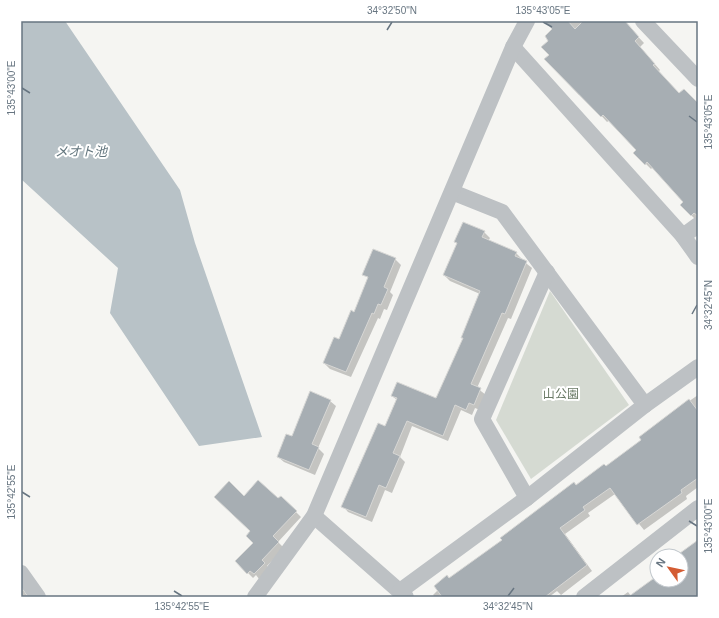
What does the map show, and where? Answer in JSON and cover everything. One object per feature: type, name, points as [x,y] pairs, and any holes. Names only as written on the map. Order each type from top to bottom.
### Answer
[{"type":"street","points":[[255,597],[314,516],[514,47],[527,21]]},
{"type":"street","points":[[643,21],[698,79]]},
{"type":"street","points":[[514,47],[683,236],[698,257]]},
{"type":"street","points":[[452,192],[502,212],[645,406]]},
{"type":"street","points":[[683,236],[698,225]]},
{"type":"street","points":[[527,498],[482,419],[547,272]]},
{"type":"street","points":[[314,516],[403,594],[645,406],[698,367]]},
{"type":"street","points":[[584,597],[698,508]]},
{"type":"street","points":[[21,573],[38,597]]},
{"type":"green space","name":"山公園","points":[[550,291],[629,405],[531,479],[496,420]]},
{"type":"water","name":"メオト池","points":[[21,21],[65,21],[180,190],[195,243],[262,437],[199,446],[110,313],[118,268],[21,179]]},
{"type":"building","points":[[544,21],[568,21],[575,29],[583,21],[625,21],[639,37],[635,41],[655,64],[653,65],[679,93],[684,89],[698,103],[698,216],[694,213],[691,216],[680,205],[683,202],[647,162],[645,165],[633,153],[636,150],[603,115],[601,117],[544,59],[549,55],[541,47],[548,41],[545,36],[552,29]]},
{"type":"building","points":[[463,222],[485,231],[482,237],[517,252],[515,256],[527,261],[505,314],[502,313],[471,384],[481,388],[474,405],[469,403],[466,410],[455,405],[443,436],[407,421],[393,453],[400,456],[386,488],[379,485],[366,517],[341,507],[378,423],[385,426],[397,398],[391,396],[397,382],[436,398],[463,338],[461,338],[480,291],[443,275],[457,243],[454,242]]},
{"type":"building","points":[[373,249],[396,258],[384,287],[388,289],[381,305],[378,304],[374,314],[372,313],[346,372],[323,363],[334,337],[339,339],[351,310],[354,312],[368,277],[362,275]]},
{"type":"building","points":[[310,391],[331,400],[312,444],[319,447],[309,470],[277,457],[286,434],[292,436]]},
{"type":"building","points":[[689,399],[698,411],[698,478],[681,490],[682,493],[637,525],[610,488],[583,507],[585,510],[560,528],[587,565],[545,597],[442,597],[434,586],[447,575],[449,578],[502,540],[500,538],[574,482],[576,485],[604,464],[606,466],[641,440],[639,437]]},
{"type":"building","points":[[258,480],[278,498],[281,496],[297,511],[273,536],[279,542],[262,560],[265,563],[254,574],[250,571],[247,574],[235,561],[253,543],[246,536],[250,531],[214,497],[229,481],[244,496]]},
{"type":"building","points":[[698,540],[698,597],[628,597],[649,582],[649,588],[689,588],[689,548],[687,548]]}]
